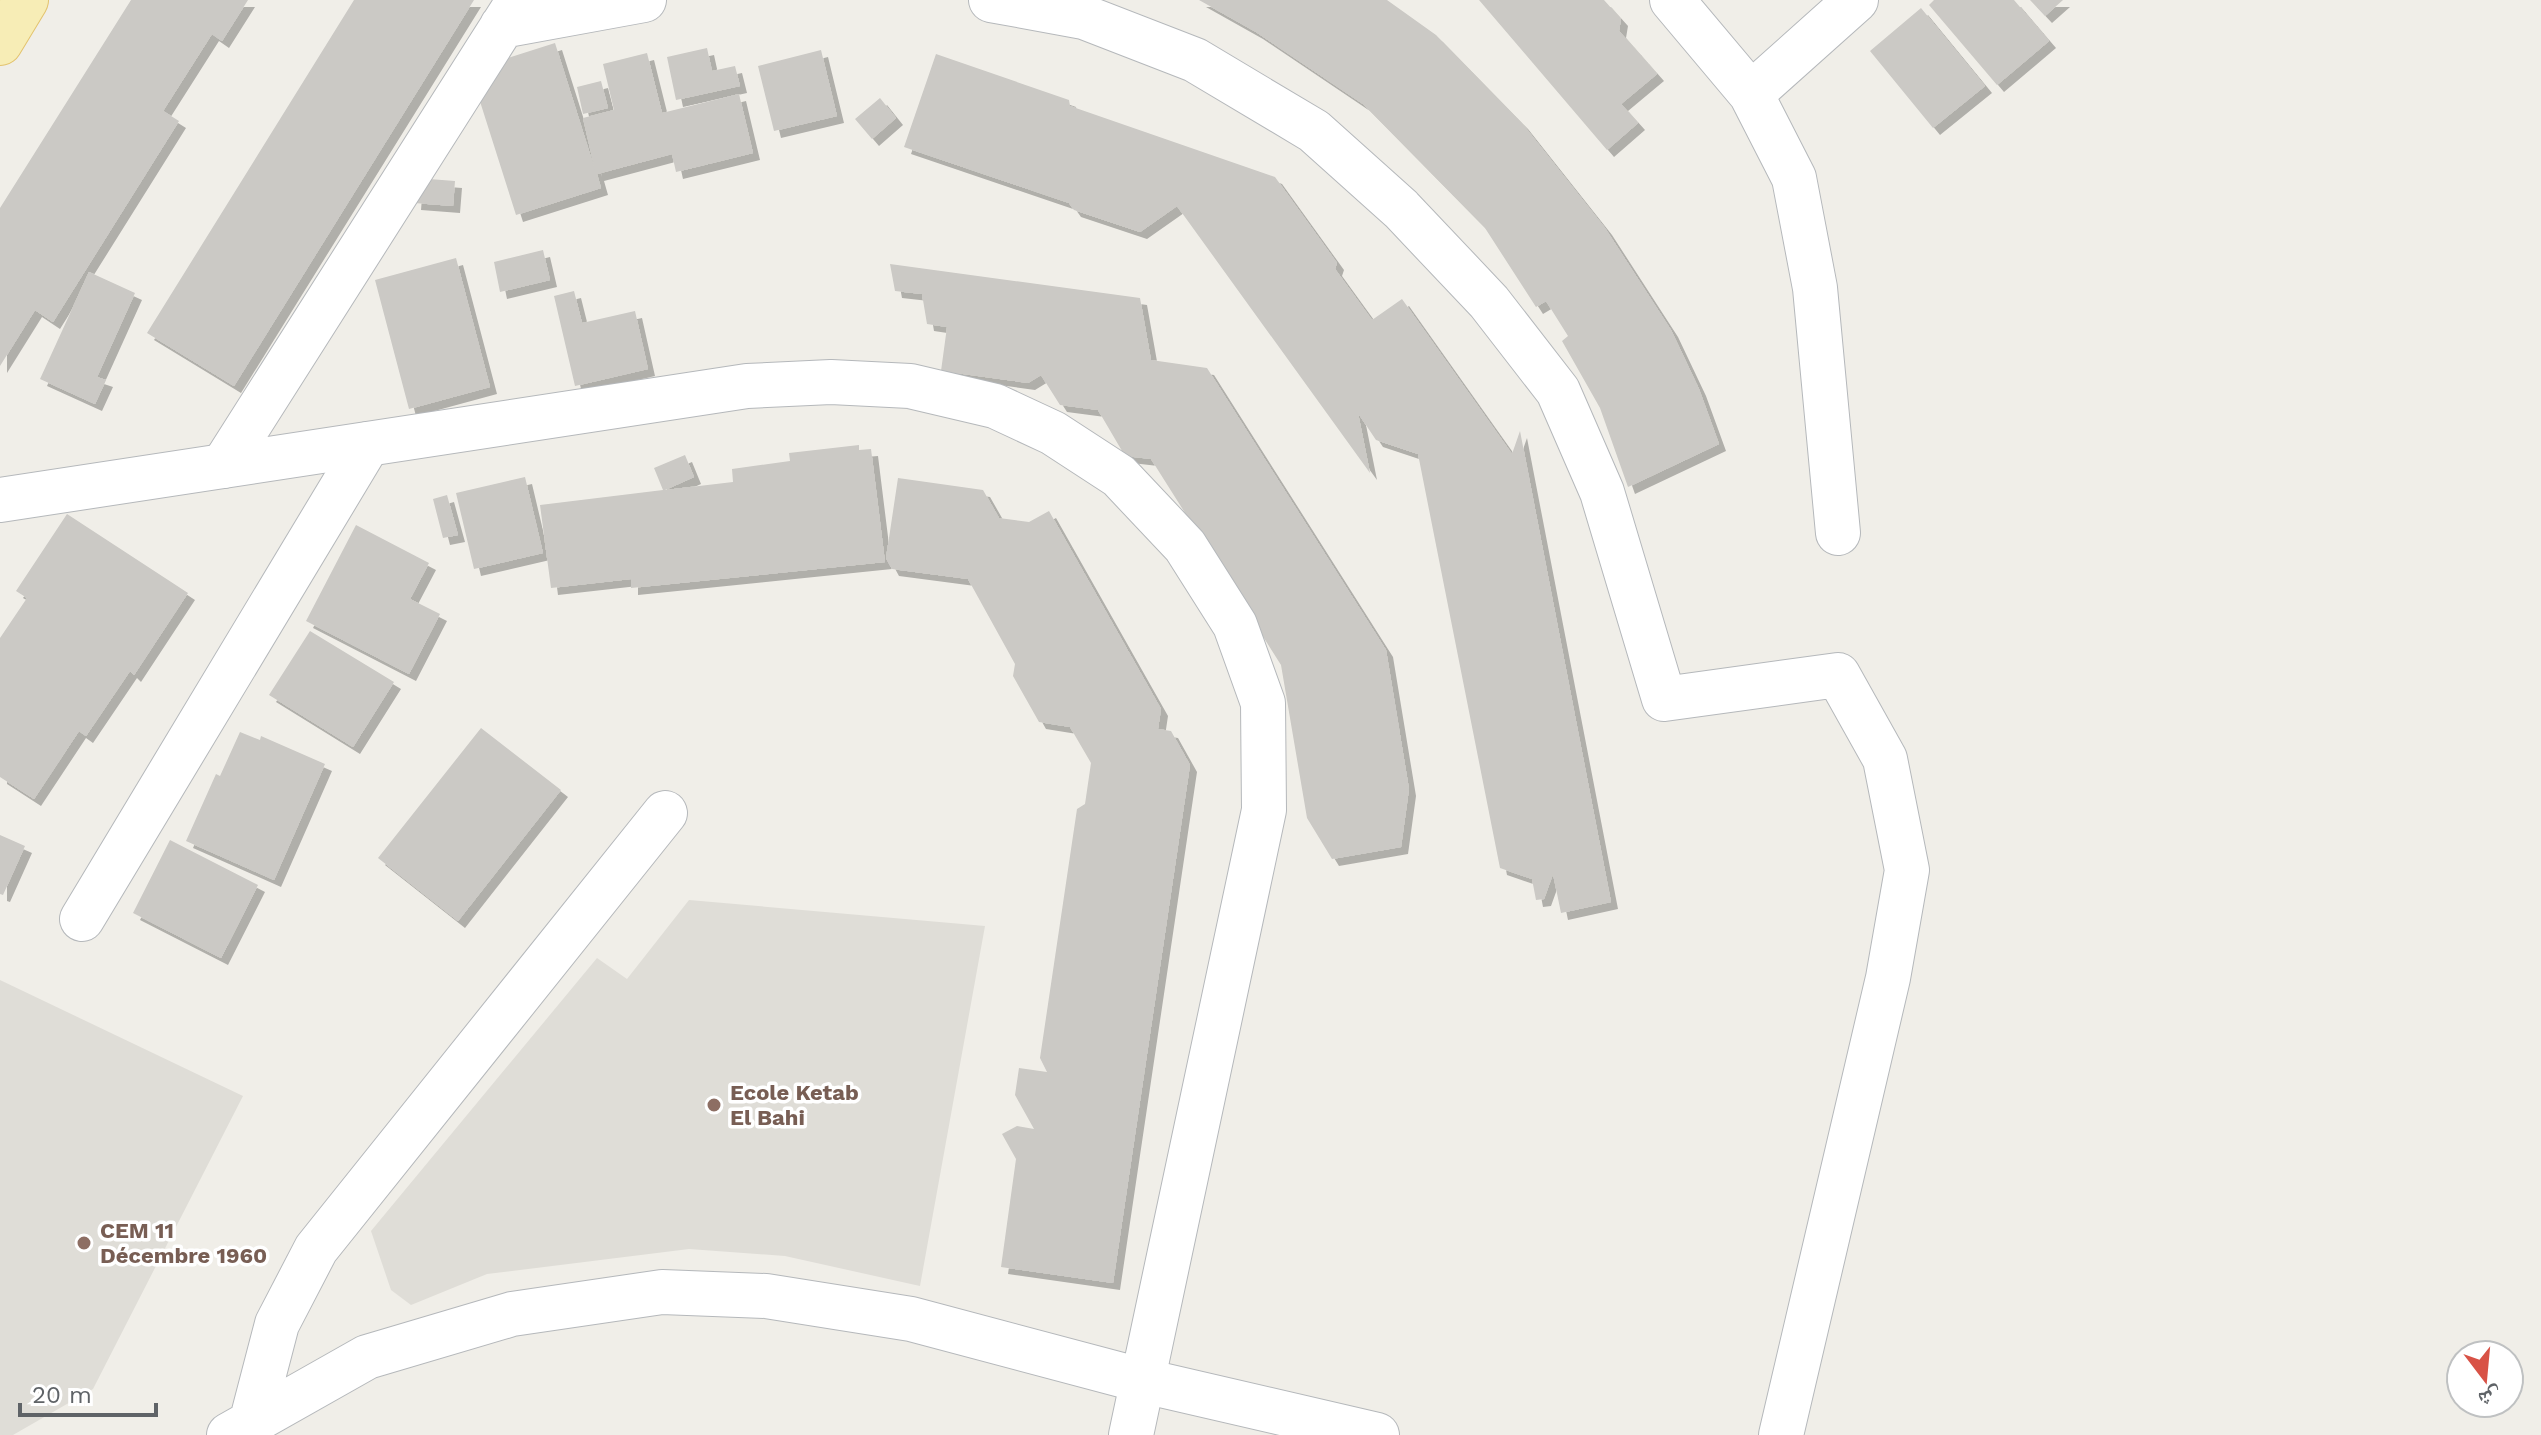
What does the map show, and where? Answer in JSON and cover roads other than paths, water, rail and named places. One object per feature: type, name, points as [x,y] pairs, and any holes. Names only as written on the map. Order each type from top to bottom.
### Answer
[{"type":"main road","points":[[0,43],[26,0]]},
{"type":"street","points":[[223,466],[511,13],[644,0]]},
{"type":"street","points":[[991,0],[1084,17],[1195,60],[1314,131],[1401,209],[1489,302],[1558,391],[1602,492],[1664,699],[1838,675],[1879,747],[1885,759],[1907,870],[1888,978],[1781,1435]]},
{"type":"street","points":[[1672,0],[1751,94],[1794,178],[1815,288],[1838,533]]},
{"type":"street","points":[[1751,94],[1856,0]]},
{"type":"street","points":[[0,500],[747,386],[831,382],[910,386],[995,406],[1053,433],[1119,476],[1185,546],[1235,625],[1263,703],[1264,810],[1131,1435]]},
{"type":"street","points":[[82,919],[368,444]]},
{"type":"street","points":[[242,1431],[277,1324],[316,1249],[665,813]]},
{"type":"street","points":[[242,1431],[367,1357],[512,1314],[662,1292],[766,1296],[911,1319],[1144,1381],[1377,1435]]},
{"type":"place","name":"Ecole Ketab El Bahi","points":[[714,1105]]},
{"type":"place","name":"CEM 11 Décembre 1960","points":[[84,1243]]}]
